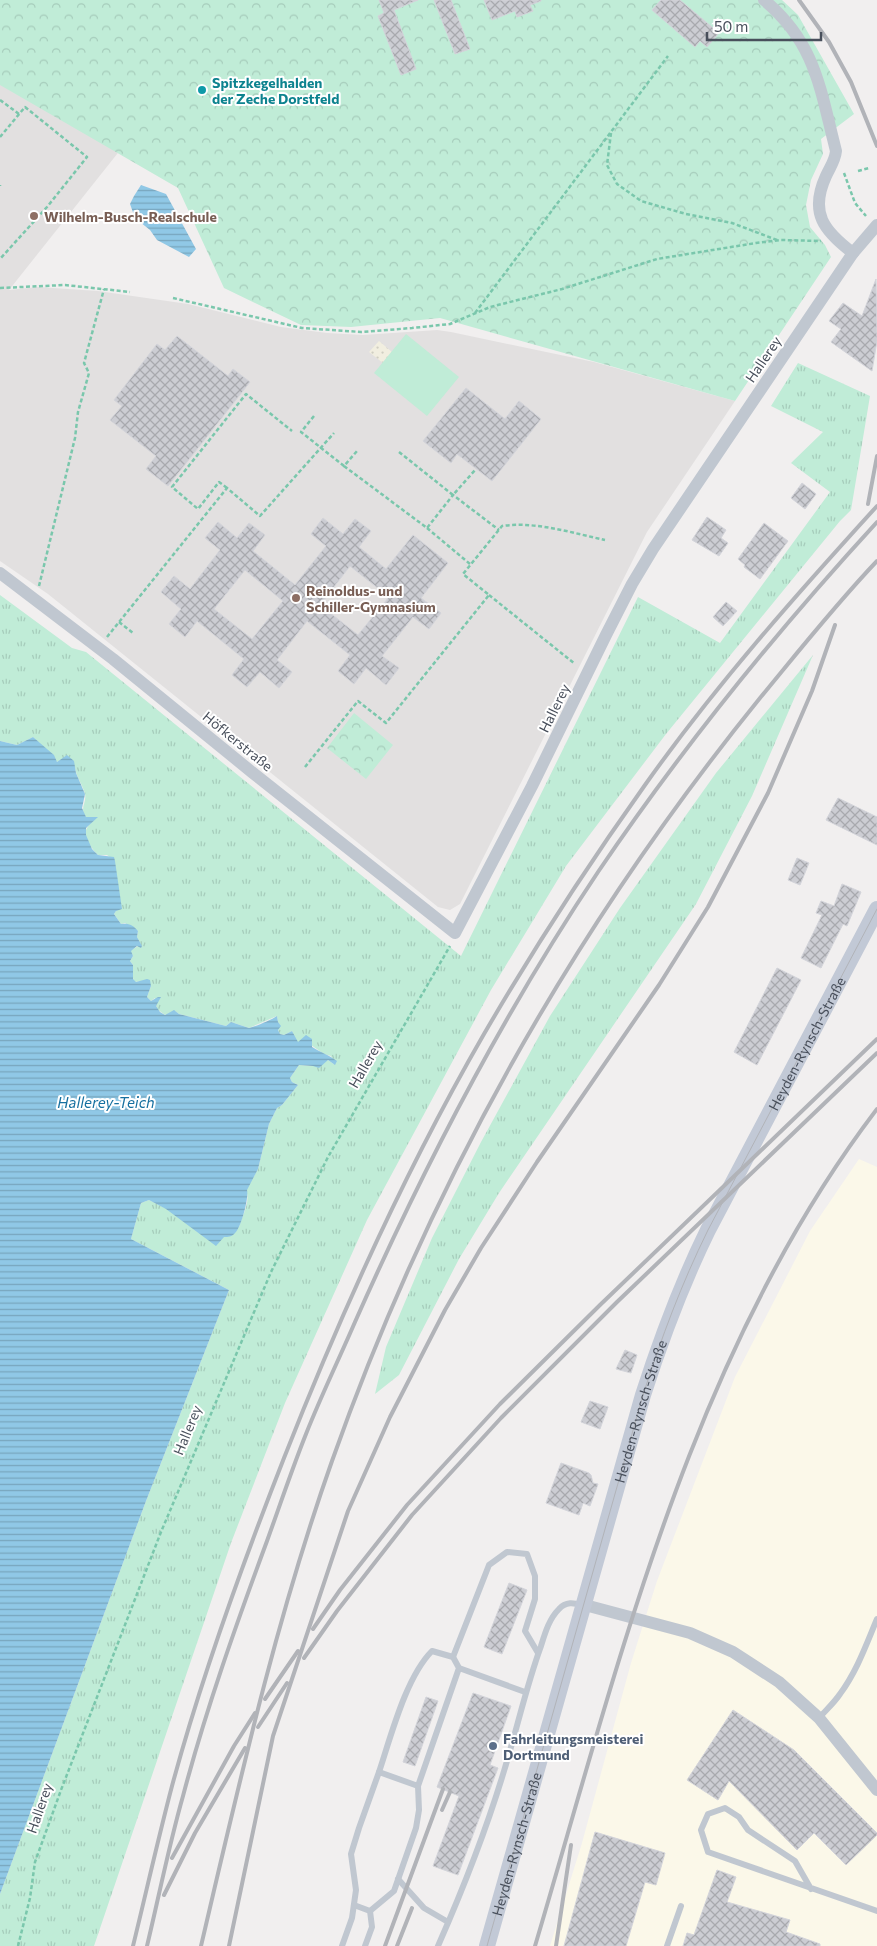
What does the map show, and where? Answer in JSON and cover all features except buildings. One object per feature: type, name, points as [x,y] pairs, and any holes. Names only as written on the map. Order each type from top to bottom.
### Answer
[{"type":"main road","name":"Heyden-Rynsch-Straße","points":[[487,1946],[643,1395],[666,1324],[688,1270],[877,909]]},
{"type":"street","points":[[764,0],[794,29],[810,57],[820,85],[836,151],[835,161],[818,198],[820,216],[834,239],[853,253]]},
{"type":"street","name":"Hallerey","points":[[455,933],[532,786],[632,584],[653,549],[853,253],[877,226]]},
{"type":"street","name":"Höfkerstraße","points":[[0,574],[99,648],[455,933]]},
{"type":"street","points":[[584,1605],[690,1633],[733,1652],[779,1682],[819,1718],[877,1790]]},
{"type":"lane","points":[[453,1657],[489,1565],[507,1552],[527,1554],[535,1576],[535,1599],[525,1631],[538,1652]]},
{"type":"lane","points":[[438,1946],[467,1880],[504,1771],[525,1692],[550,1621],[559,1608],[570,1602],[584,1605]]},
{"type":"lane","points":[[819,1718],[848,1683],[877,1619]]},
{"type":"lane","points":[[342,1946],[352,1918],[356,1890],[351,1854],[413,1675],[423,1660],[432,1650],[453,1657],[459,1668],[525,1692]]},
{"type":"lane","points":[[370,1911],[394,1891],[416,1828],[419,1810],[418,1786],[459,1668]]},
{"type":"lane","points":[[379,1772],[418,1786]]},
{"type":"lane","points":[[811,1889],[795,1861],[748,1830],[739,1817],[725,1808],[708,1814],[701,1830],[708,1852],[811,1889],[877,1911]]},
{"type":"lane","points":[[398,1879],[424,1908],[448,1922]]},
{"type":"lane","points":[[354,1905],[370,1911]]},
{"type":"lane","points":[[667,1946],[681,1906]]},
{"type":"lane","points":[[365,1946],[372,1927],[370,1911]]},
{"type":"path","points":[[475,313],[668,56]]},
{"type":"path","points":[[0,100],[19,114]]},
{"type":"path","points":[[0,137],[25,107],[86,157],[47,207],[0,258]]},
{"type":"path","points":[[611,132],[607,165],[617,184],[641,201],[686,214],[732,223],[778,241]]},
{"type":"path","points":[[835,161],[841,164],[855,203],[877,226]]},
{"type":"path","points":[[858,171],[869,168]]},
{"type":"path","points":[[173,298],[302,328],[361,332],[450,324],[490,307],[562,289],[657,259],[778,241],[814,242],[834,239]]},
{"type":"path","points":[[0,288],[65,285],[130,292]]},
{"type":"path","points":[[38,590],[75,438],[78,412],[89,372],[84,362],[104,289]]},
{"type":"path","points":[[292,431],[246,394],[172,486],[198,509],[219,482],[260,516],[334,433]]},
{"type":"path","points":[[314,416],[301,432],[427,528],[470,564]]},
{"type":"path","points":[[344,466],[357,451]]},
{"type":"path","points":[[399,452],[499,530]]},
{"type":"path","points":[[427,528],[476,468]]},
{"type":"path","points":[[99,648],[226,488]]},
{"type":"path","points":[[576,664],[462,574],[502,526],[514,524],[539,526],[604,540]]},
{"type":"path","points":[[305,767],[358,701],[386,723],[489,595]]},
{"type":"path","points":[[119,622],[133,633]]},
{"type":"path","name":"Hallerey","points":[[18,1946],[30,1898],[35,1862],[61,1790],[162,1532],[267,1280],[328,1157],[443,960],[455,933]]},
{"type":"shaded area","name":"Reinoldus- und Schiller-Gymnasium","points":[[0,59],[125,144],[9,290],[38,287],[98,291],[188,304],[281,327],[327,333],[363,335],[437,330],[451,332],[594,362],[735,401],[647,532],[460,904],[450,910],[438,907],[48,594],[0,561]]},
{"type":"shaded area","points":[[859,1159],[877,1167],[877,1946],[550,1946],[582,1843],[631,1663],[657,1581],[735,1377],[810,1231]]},
{"type":"green space","points":[[0,0],[782,0],[798,15],[854,114],[821,139],[823,154],[811,180],[806,205],[810,227],[825,245],[831,257],[735,401],[440,318],[351,327],[301,325],[224,288],[178,188],[0,85]]},
{"type":"green space","points":[[406,334],[459,377],[427,416],[374,373]]},
{"type":"green space","points":[[798,363],[870,396],[851,510],[666,734],[566,866],[491,990],[367,1220],[285,1403],[231,1543],[94,1946],[0,1946],[0,1894],[146,1501],[229,1290],[131,1239],[141,1203],[149,1200],[224,1237],[239,1227],[247,1204],[246,1190],[258,1169],[269,1124],[277,1108],[282,1105],[298,1085],[292,1082],[290,1078],[299,1065],[313,1066],[328,1060],[335,1065],[331,1056],[324,1054],[311,1045],[297,1042],[292,1031],[284,1035],[280,1034],[277,1016],[249,1028],[231,1022],[226,1026],[179,1014],[175,1011],[165,1015],[157,1009],[155,998],[151,1001],[147,997],[151,986],[144,981],[134,982],[132,974],[133,965],[130,961],[133,956],[130,951],[138,946],[142,947],[137,937],[138,931],[125,923],[121,924],[114,914],[116,911],[115,861],[107,855],[98,855],[87,840],[86,830],[97,817],[86,817],[84,814],[85,794],[75,767],[62,759],[57,762],[33,737],[17,745],[0,741],[0,595],[72,648],[86,652],[461,956],[638,597],[720,643],[830,492],[791,463],[823,432],[771,406]]},
{"type":"green space","points":[[813,655],[752,796],[696,904],[499,1193],[459,1259],[399,1375],[375,1394],[386,1347],[432,1238],[481,1142],[550,1016],[620,908],[716,773]]},
{"type":"green space","points":[[354,713],[393,745],[366,779],[327,748]]},
{"type":"sand","points":[[379,341],[392,352],[383,363],[369,352]]},
{"type":"water","points":[[141,185],[166,194],[196,249],[189,257],[157,240],[150,230],[135,218],[130,204]]},
{"type":"water","name":"Hallerey-Teich","points":[[33,737],[54,755],[57,762],[67,755],[74,761],[76,773],[85,794],[82,808],[86,817],[98,817],[86,828],[86,835],[92,849],[98,855],[114,857],[122,909],[114,914],[121,924],[131,925],[138,931],[137,937],[142,946],[141,948],[137,946],[131,951],[133,956],[130,961],[133,965],[133,979],[136,982],[150,980],[151,986],[147,997],[151,1001],[161,997],[156,1006],[160,1012],[165,1015],[174,1010],[179,1014],[226,1026],[231,1022],[249,1028],[277,1016],[281,1026],[278,1030],[280,1034],[284,1035],[292,1031],[298,1042],[306,1035],[312,1039],[312,1047],[337,1061],[335,1065],[328,1060],[319,1068],[299,1065],[290,1078],[292,1082],[298,1085],[282,1105],[277,1108],[269,1124],[258,1169],[247,1190],[246,1206],[242,1219],[233,1235],[224,1237],[216,1246],[166,1209],[149,1200],[141,1203],[131,1239],[229,1290],[146,1501],[0,1894],[0,741],[17,745]]},
{"type":"tram line","points":[[487,1946],[643,1395],[665,1331],[708,1230],[877,909]]},
{"type":"railway","points":[[799,0],[829,42],[851,82],[877,146]]},
{"type":"railway","points":[[868,504],[877,456]]},
{"type":"railway","points":[[133,1946],[184,1744],[238,1580],[284,1458],[328,1350],[401,1189],[455,1085],[522,970],[582,876],[645,785],[699,712],[786,607],[877,506]]},
{"type":"railway","points":[[147,1946],[173,1833],[201,1731],[291,1474],[312,1420],[381,1264],[437,1149],[530,980],[598,872],[630,826],[663,780],[766,648],[877,522]]},
{"type":"railway","points":[[201,1946],[260,1702],[293,1581],[312,1521],[371,1357],[414,1256],[462,1157],[513,1061],[569,967],[628,875],[692,786],[760,698],[832,611],[877,561]]},
{"type":"railway","points":[[229,1946],[273,1736],[348,1511],[390,1417],[445,1310],[481,1248],[537,1162],[659,985],[708,907],[768,793],[812,691],[835,625]]},
{"type":"railway","points":[[313,1629],[340,1590],[407,1505],[500,1404],[600,1305],[877,1039]]},
{"type":"railway","points":[[304,1658],[337,1611],[412,1515],[501,1418],[617,1302],[877,1053]]},
{"type":"railway","points":[[535,1946],[632,1619],[669,1511],[710,1405],[757,1302],[813,1203],[877,1109]]},
{"type":"railway","points":[[265,1699],[298,1651]]},
{"type":"railway","points":[[258,1727],[287,1683]]},
{"type":"railway","points":[[172,1858],[234,1746],[255,1713]]},
{"type":"railway","points":[[164,1895],[195,1833],[245,1748]]},
{"type":"railway","points":[[385,1946],[443,1789]]},
{"type":"railway","points":[[442,1810],[450,1792]]},
{"type":"railway","points":[[556,1946],[571,1845]]},
{"type":"railway","points":[[397,1946],[412,1908]]},
{"type":"place","name":"Spitzkegelhalden der Zeche Dorstfeld","points":[[202,90]]},
{"type":"place","name":"Wilhelm-Busch-Realschule","points":[[34,216]]},
{"type":"place","name":"Reinoldus- und Schiller-Gymnasium","points":[[296,598]]},
{"type":"place","name":"Fahrleitungsmeisterei Dortmund","points":[[493,1746]]}]
